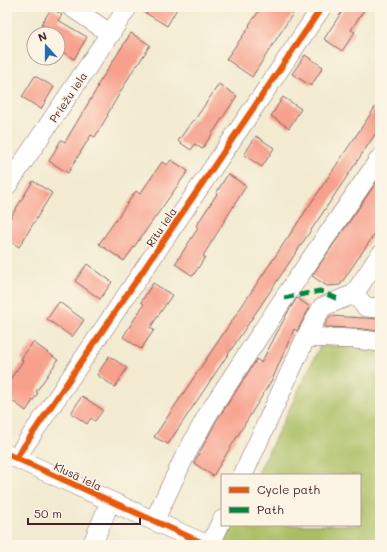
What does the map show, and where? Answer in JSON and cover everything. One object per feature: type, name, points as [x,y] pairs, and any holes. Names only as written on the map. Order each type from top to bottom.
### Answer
[{"type":"street","points":[[71,7],[111,34]]},
{"type":"street","name":"Priežu iela","points":[[7,186],[128,7]]},
{"type":"street","name":"Rītu iela","points":[[12,456],[322,7]]},
{"type":"street","points":[[154,521],[184,458],[208,414],[284,298],[380,158]]},
{"type":"street","points":[[243,474],[306,337],[322,307],[354,294],[380,255]]},
{"type":"street","points":[[354,294],[366,307],[380,308]]},
{"type":"street","points":[[306,337],[354,339],[380,342]]},
{"type":"street","name":"Klusā iela","points":[[12,456],[207,545]]},
{"type":"street","points":[[92,545],[110,502]]},
{"type":"street","points":[[210,545],[221,522]]},
{"type":"green space","points":[[320,346],[380,346],[380,545],[223,545],[232,526],[361,526],[361,474],[257,474]]},
{"type":"building","points":[[139,7],[178,7],[167,26],[139,9]]},
{"type":"building","points":[[262,7],[297,7],[252,77],[226,59]]},
{"type":"building","points":[[345,7],[366,7],[351,30],[355,32],[342,51],[324,39]]},
{"type":"building","points":[[52,8],[62,15],[58,20],[87,37],[74,59],[66,54],[66,26],[44,26],[41,24]]},
{"type":"building","points":[[131,33],[150,45],[137,66],[136,65],[95,137],[91,135],[68,173],[49,161],[61,140],[65,142],[98,87],[97,86]]},
{"type":"building","points":[[305,55],[323,67],[311,86],[292,74]]},
{"type":"building","points":[[35,76],[54,87],[41,109],[22,97]]},
{"type":"building","points":[[219,84],[237,96],[202,149],[195,144],[191,150],[178,141],[193,120],[194,121]]},
{"type":"building","points":[[283,97],[301,109],[289,128],[271,116]]},
{"type":"building","points":[[380,100],[380,127],[168,444],[154,437]]},
{"type":"building","points":[[256,136],[274,148],[262,167],[244,155]]},
{"type":"building","points":[[171,160],[188,171],[124,261],[99,244],[136,191],[140,194],[162,162],[167,165]]},
{"type":"building","points":[[228,174],[246,186],[203,256],[205,257],[193,276],[175,264],[198,228],[196,226]]},
{"type":"building","points":[[380,177],[380,226],[340,285],[327,286],[312,276]]},
{"type":"building","points":[[33,181],[52,193],[19,247],[7,239],[7,223]]},
{"type":"building","points":[[87,264],[112,282],[100,299],[75,281]]},
{"type":"building","points":[[153,283],[172,295],[150,328],[154,330],[141,349],[123,337],[144,304],[141,302]]},
{"type":"building","points":[[297,298],[310,307],[297,331],[294,329],[273,378],[213,476],[194,463],[217,420],[257,359],[261,363]]},
{"type":"building","points":[[59,302],[84,320],[72,337],[47,319]]},
{"type":"building","points":[[330,316],[380,319],[380,331],[355,328],[324,327]]},
{"type":"building","points":[[33,342],[58,360],[36,392],[38,393],[26,411],[7,397],[7,384],[23,361],[21,359]]},
{"type":"building","points":[[109,356],[127,368],[115,387],[97,375]]},
{"type":"building","points":[[82,396],[103,410],[95,421],[91,418],[87,424],[71,413]]},
{"type":"marked path","points":[[284,298],[320,291],[340,300]]},
{"type":"cycle path","points":[[16,458],[322,7]]},
{"type":"cycle path","points":[[7,454],[207,545]]}]
